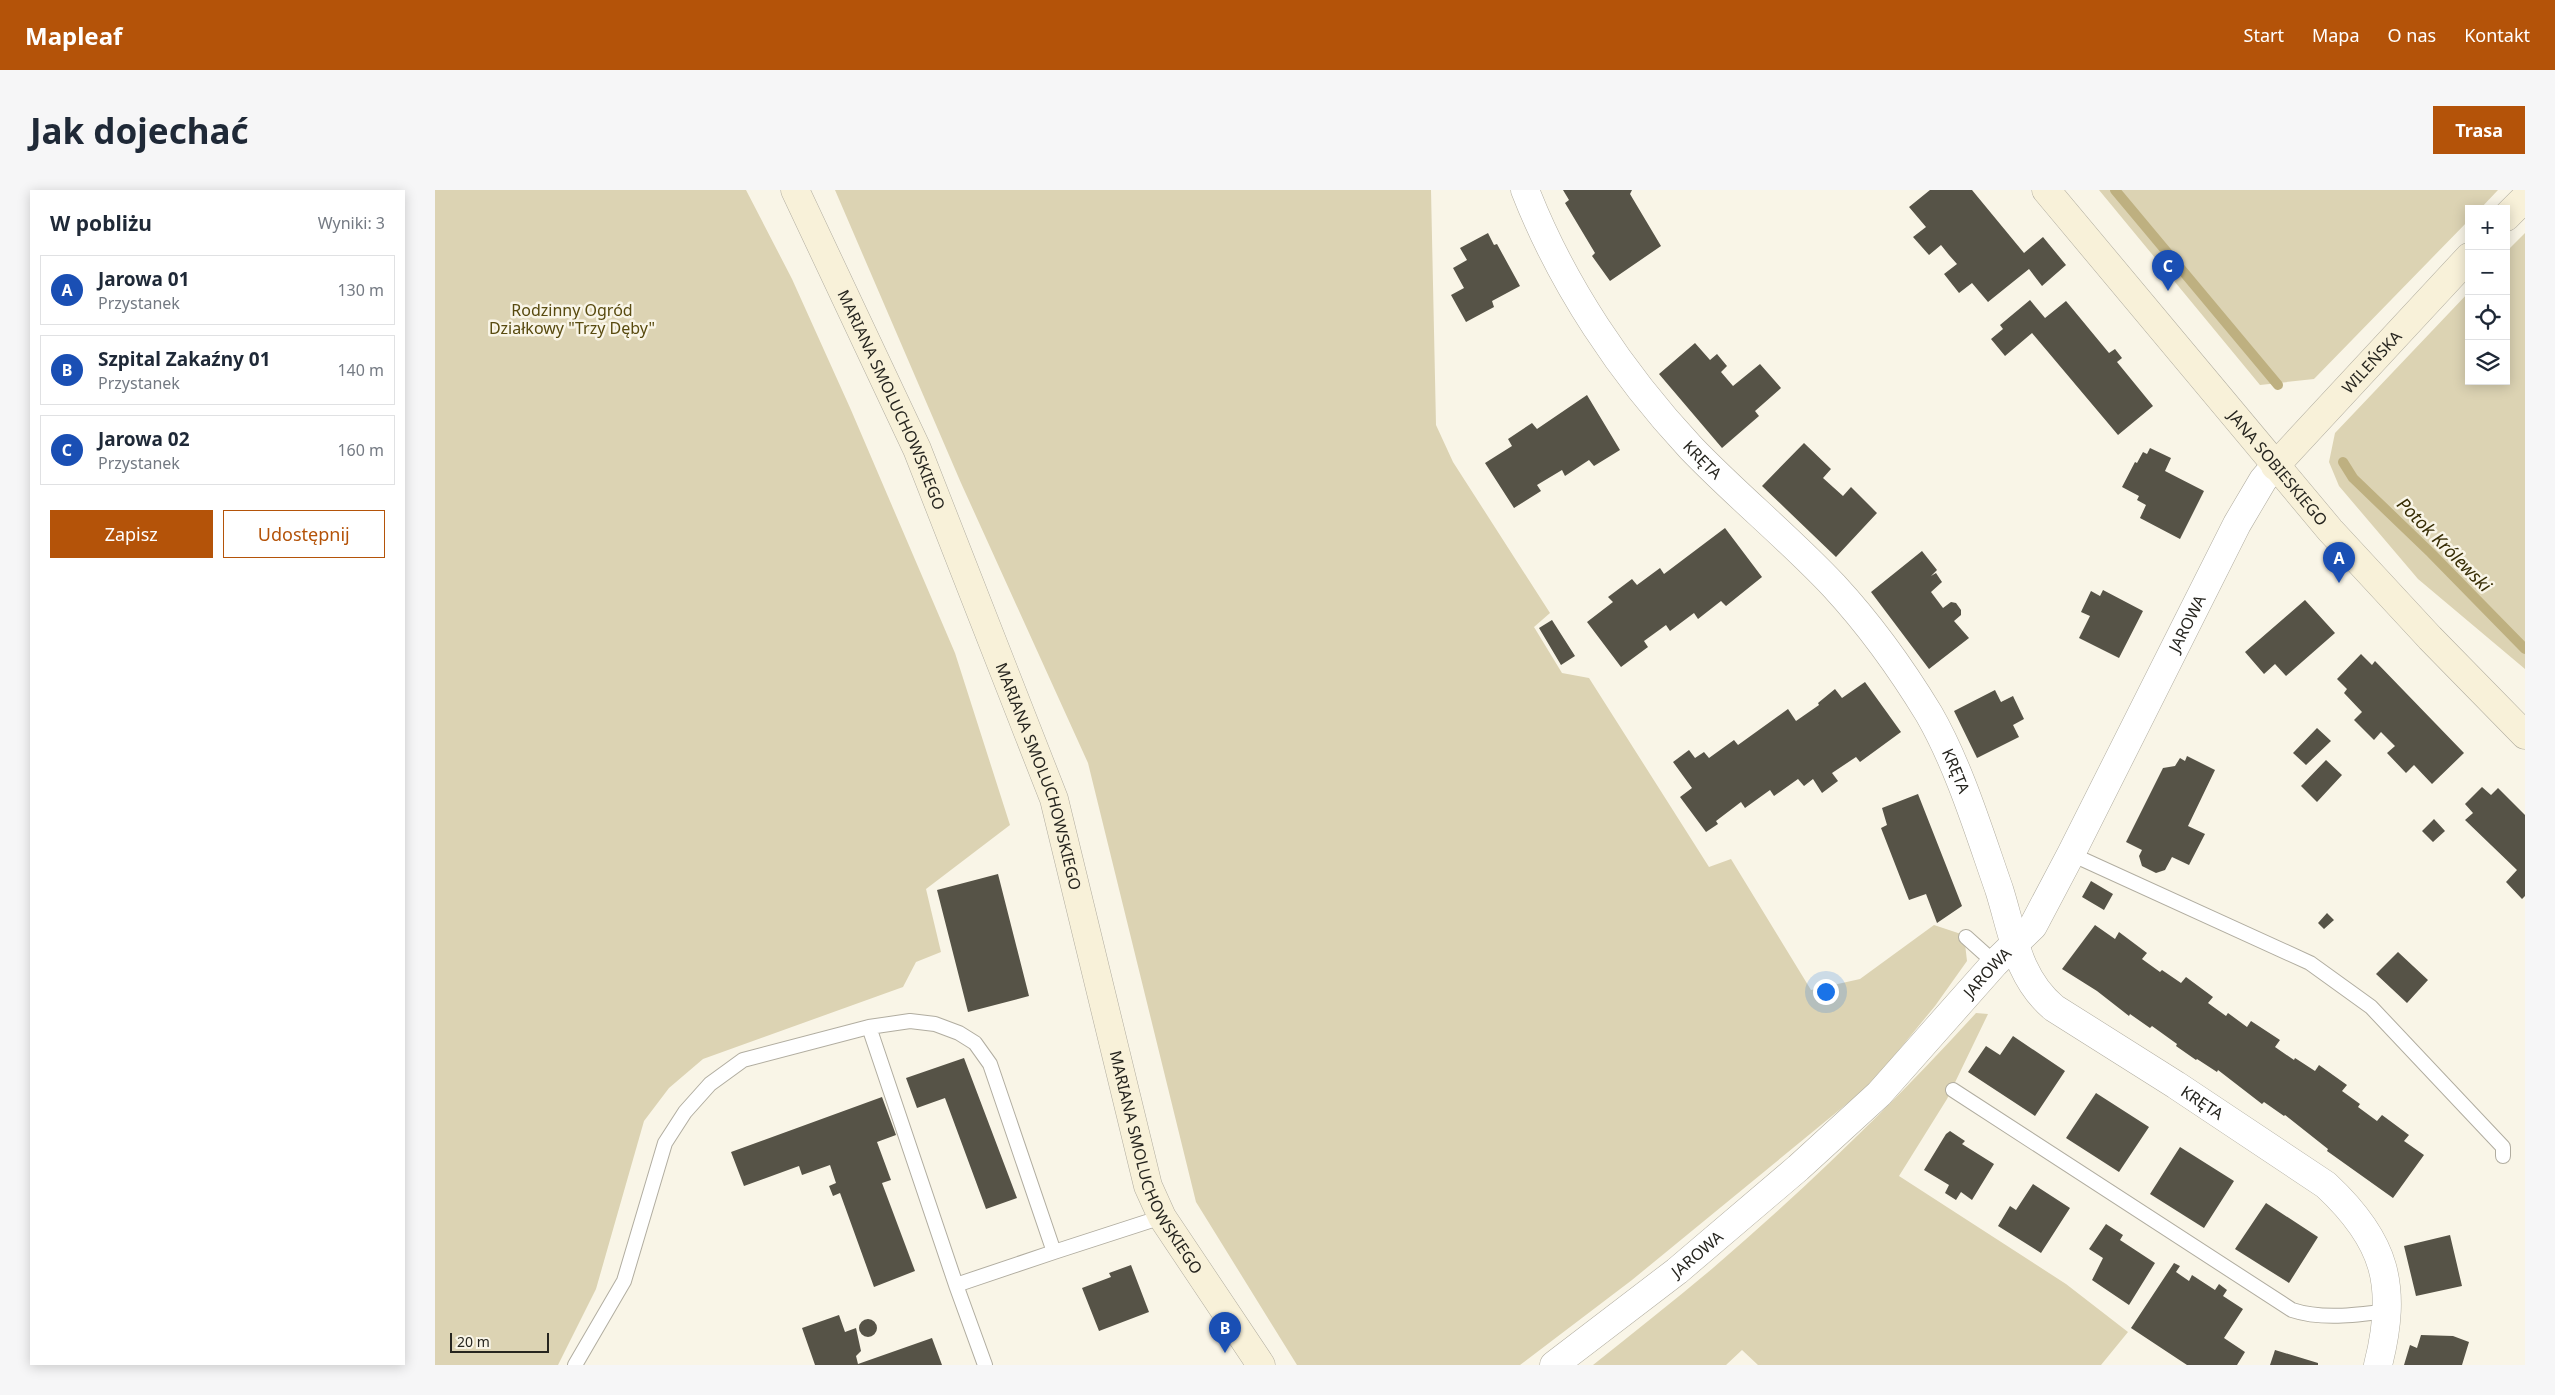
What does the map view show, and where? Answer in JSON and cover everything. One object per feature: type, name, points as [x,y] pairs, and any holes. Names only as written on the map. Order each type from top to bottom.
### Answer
[{"type":"street","name":"MARIANA SMOLUCHOWSKIEGO","points":[[795,190],[917,449],[1054,799],[1148,1186],[1162,1217],[1261,1365]]},
{"type":"street","name":"KRĘTA","points":[[1525,190],[1549,246],[1595,324],[1640,388],[1691,448],[1833,585],[1872,630],[1905,675],[1931,717],[1950,758],[1978,828],[2022,968],[2040,995],[2054,1008],[2176,1085],[2319,1180],[2345,1202],[2378,1249],[2387,1281],[2388,1311],[2385,1338],[2378,1365]]},
{"type":"street","name":"JANA SOBIESKIEGO","points":[[2046,190],[2275,466],[2378,583],[2525,735]]},
{"type":"street","points":[[2510,213],[2525,198]]},
{"type":"street","name":"WILEŃSKA","points":[[2275,466],[2465,261]]},
{"type":"street","name":"JAROWA","points":[[1553,1365],[1677,1271],[1798,1168],[1879,1094],[1995,963],[2033,926],[2237,524],[2263,480],[2275,466]]},
{"type":"lane","points":[[2071,854],[2311,963],[2345,986],[2371,1007],[2503,1147],[2503,1156]]},
{"type":"lane","points":[[1966,937],[1995,963]]},
{"type":"lane","points":[[575,1365],[624,1281],[665,1143],[685,1112],[710,1084],[743,1060],[869,1027],[910,1021],[935,1024],[959,1033],[975,1043],[990,1064],[1054,1252]]},
{"type":"lane","points":[[869,1027],[985,1365]]},
{"type":"lane","points":[[1953,1090],[2292,1310],[2305,1315],[2353,1315],[2388,1311]]},
{"type":"lane","points":[[956,1285],[1162,1217]]},
{"type":"green space","name":"Rodzinny Ogród Działkowy \"Trzy Dęby\"","points":[[435,190],[746,190],[792,279],[851,410],[955,653],[1010,825],[926,889],[941,952],[916,962],[903,987],[703,1059],[669,1088],[644,1121],[596,1289],[558,1365],[435,1365]]},
{"type":"green space","points":[[835,190],[1431,190],[1436,425],[1453,462],[1550,613],[1534,627],[1562,673],[1589,678],[1709,867],[1731,859],[1811,990],[1860,979],[1934,925],[1964,935],[1967,961],[1935,1006],[1871,1084],[1632,1280],[1520,1365],[1297,1365],[1196,1202],[1088,763],[961,483]]},
{"type":"green space","points":[[2099,190],[2498,190],[2484,205],[2465,205],[2465,224],[2314,379],[2260,385]]},
{"type":"green space","points":[[2525,233],[2525,669],[2418,579],[2339,486],[2329,462],[2335,433],[2465,296],[2465,385],[2510,385],[2510,248]]},
{"type":"green space","points":[[1976,1013],[1988,1014],[1947,1099],[1899,1176],[2066,1284],[2128,1332],[2101,1365],[1758,1365],[1742,1350],[1726,1365],[1593,1365],[1698,1280],[1782,1207],[1881,1112]]},
{"type":"building","points":[[1563,190],[1632,190],[1630,194],[1661,246],[1610,281],[1592,256],[1595,253],[1565,203],[1569,200]]},
{"type":"building","points":[[1930,190],[1972,190],[2024,253],[2043,237],[2066,265],[2042,286],[2029,269],[1988,302],[1972,283],[1959,293],[1944,274],[1957,264],[1941,245],[1929,255],[1913,237],[1926,227],[1909,207]]},
{"type":"building","points":[[1488,233],[1494,245],[1497,244],[1520,286],[1492,301],[1494,307],[1466,322],[1451,295],[1464,288],[1453,268],[1467,260],[1460,248]]},
{"type":"building","points":[[2030,300],[2045,318],[2066,301],[2109,353],[2115,349],[2122,358],[2117,362],[2153,406],[2118,435],[2032,333],[2005,356],[1991,339],[2003,329],[2000,325]]},
{"type":"building","points":[[1695,343],[1710,360],[1717,354],[1727,366],[1721,372],[1733,386],[1760,364],[1781,388],[1755,411],[1759,416],[1722,448],[1659,374]]},
{"type":"building","points":[[1587,395],[1620,450],[1594,466],[1589,460],[1565,476],[1562,470],[1537,485],[1541,491],[1514,508],[1485,463],[1512,446],[1508,439],[1532,423],[1537,429]]},
{"type":"building","points":[[1804,443],[1831,469],[1823,478],[1843,496],[1851,487],[1877,513],[1836,557],[1762,486]]},
{"type":"building","points":[[2150,448],[2171,458],[2165,471],[2204,491],[2180,539],[2140,518],[2146,505],[2137,500],[2139,496],[2122,487],[2135,462],[2137,463],[2143,452],[2147,454]]},
{"type":"building","points":[[1725,528],[1762,577],[1726,606],[1721,601],[1698,619],[1694,613],[1670,631],[1666,625],[1644,641],[1648,647],[1621,667],[1587,622],[1613,602],[1608,597],[1632,579],[1637,585],[1660,568],[1664,574]]},
{"type":"building","points":[[1922,551],[1937,570],[1931,576],[1936,573],[1942,582],[1931,592],[1943,608],[1951,602],[1956,603],[1961,610],[1961,615],[1954,621],[1969,638],[1929,669],[1871,592]]},
{"type":"building","points":[[2103,590],[2143,611],[2119,658],[2079,638],[2090,616],[2081,612],[2091,591],[2100,596]]},
{"type":"building","points":[[2305,600],[2335,633],[2286,676],[2275,664],[2264,674],[2245,652]]},
{"type":"building","points":[[1552,620],[1575,656],[1561,665],[1539,628]]},
{"type":"building","points":[[2361,654],[2372,665],[2375,661],[2464,753],[2432,784],[2414,765],[2406,773],[2387,753],[2395,746],[2381,732],[2374,740],[2354,720],[2362,712],[2344,693],[2347,689],[2337,679]]},
{"type":"building","points":[[1865,682],[1901,732],[1860,762],[1856,757],[1832,773],[1838,781],[1822,793],[1813,779],[1804,786],[1798,779],[1774,796],[1770,790],[1745,808],[1741,802],[1716,821],[1718,824],[1706,832],[1680,797],[1692,788],[1673,762],[1689,750],[1695,758],[1704,752],[1709,758],[1734,740],[1738,745],[1788,709],[1796,721],[1819,705],[1818,703],[1835,689],[1842,698]]},
{"type":"building","points":[[1995,690],[2001,702],[2013,696],[2024,719],[2013,725],[2019,737],[1977,758],[1954,711]]},
{"type":"building","points":[[2317,728],[2331,741],[2306,765],[2293,753]]},
{"type":"building","points":[[2187,756],[2215,770],[2188,826],[2205,834],[2189,865],[2172,857],[2165,870],[2156,873],[2142,866],[2139,856],[2142,850],[2126,842],[2163,768],[2175,766],[2180,758],[2185,761]]},
{"type":"building","points":[[2326,760],[2342,775],[2317,802],[2301,786]]},
{"type":"building","points":[[2482,787],[2491,795],[2498,788],[2525,815],[2525,896],[2522,899],[2506,882],[2517,870],[2465,820],[2473,813],[2465,804]]},
{"type":"building","points":[[1918,794],[1962,906],[1937,923],[1926,894],[1909,900],[1881,828],[1887,825],[1882,808]]},
{"type":"building","points":[[2434,819],[2445,831],[2433,842],[2422,831]]},
{"type":"building","points":[[998,874],[1029,996],[968,1012],[937,890]]},
{"type":"building","points":[[2091,881],[2113,894],[2104,910],[2082,897]]},
{"type":"building","points":[[2327,913],[2334,920],[2324,929],[2318,923]]},
{"type":"building","points":[[2095,925],[2115,939],[2119,932],[2147,953],[2142,959],[2160,972],[2162,970],[2181,983],[2186,977],[2213,997],[2208,1003],[2226,1016],[2228,1013],[2247,1027],[2251,1021],[2280,1040],[2275,1047],[2294,1060],[2295,1058],[2315,1071],[2319,1065],[2347,1085],[2342,1091],[2360,1104],[2358,1107],[2377,1121],[2382,1115],[2409,1135],[2404,1141],[2424,1155],[2393,1198],[2327,1151],[2328,1149],[2285,1115],[2264,1102],[2262,1104],[2218,1070],[2217,1072],[2196,1060],[2152,1026],[2150,1028],[2130,1014],[2129,1016],[2097,991],[2062,969]]},
{"type":"building","points":[[2398,952],[2428,980],[2407,1003],[2376,974]]},
{"type":"building","points":[[2013,1036],[2065,1071],[2035,1116],[1968,1072],[1986,1046],[2000,1055]]},
{"type":"building","points":[[964,1058],[1017,1198],[986,1209],[945,1098],[917,1108],[906,1078]]},
{"type":"building","points":[[2096,1093],[2149,1127],[2119,1172],[2066,1138]]},
{"type":"building","points":[[882,1097],[896,1135],[877,1142],[891,1180],[882,1183],[915,1271],[874,1287],[840,1193],[833,1196],[829,1186],[836,1183],[830,1165],[802,1175],[799,1166],[744,1186],[731,1152]]},
{"type":"building","points":[[1950,1131],[1965,1141],[1962,1144],[1994,1164],[1972,1200],[1961,1192],[1956,1200],[1945,1193],[1949,1185],[1924,1170],[1946,1134]]},
{"type":"building","points":[[2180,1147],[2234,1181],[2204,1228],[2150,1194]]},
{"type":"building","points":[[2033,1184],[2070,1208],[2041,1253],[1998,1226],[2010,1206],[2016,1210]]},
{"type":"building","points":[[2266,1203],[2318,1237],[2289,1283],[2235,1249]]},
{"type":"building","points":[[2106,1224],[2123,1235],[2120,1240],[2155,1263],[2129,1305],[2092,1280],[2103,1258],[2089,1249]]},
{"type":"building","points":[[2450,1235],[2462,1286],[2416,1296],[2404,1246]]},
{"type":"building","points":[[2174,1263],[2180,1266],[2176,1272],[2189,1281],[2192,1275],[2215,1290],[2219,1284],[2227,1290],[2223,1296],[2243,1309],[2224,1338],[2245,1352],[2237,1365],[2187,1365],[2131,1328]]},
{"type":"building","points":[[1131,1265],[1149,1312],[1099,1331],[1082,1288],[1111,1277],[1109,1273]]},
{"type":"building","points":[[839,1315],[845,1332],[856,1328],[861,1351],[856,1356],[858,1364],[932,1338],[942,1365],[815,1365],[802,1328]]},
{"type":"building","points":[[868,1319],[874,1322],[877,1328],[874,1334],[868,1337],[862,1334],[859,1328],[862,1322]]},
{"type":"building","points":[[2421,1335],[2453,1336],[2469,1342],[2462,1365],[2404,1365],[2410,1345],[2417,1348]]},
{"type":"building","points":[[2275,1350],[2318,1363],[2318,1365],[2270,1365]]},
{"type":"waterway","name":"Potok Królewski","points":[[2115,190],[2278,385]]},
{"type":"waterway","name":"Potok Królewski","points":[[2343,462],[2353,478],[2431,553],[2525,649]]},
{"type":"place","name":"Jarowa 02","points":[[2168,291]]},
{"type":"place","name":"Jarowa 01","points":[[2339,583]]},
{"type":"place","name":"Szpital Zakaźny 01","points":[[1225,1353]]}]
